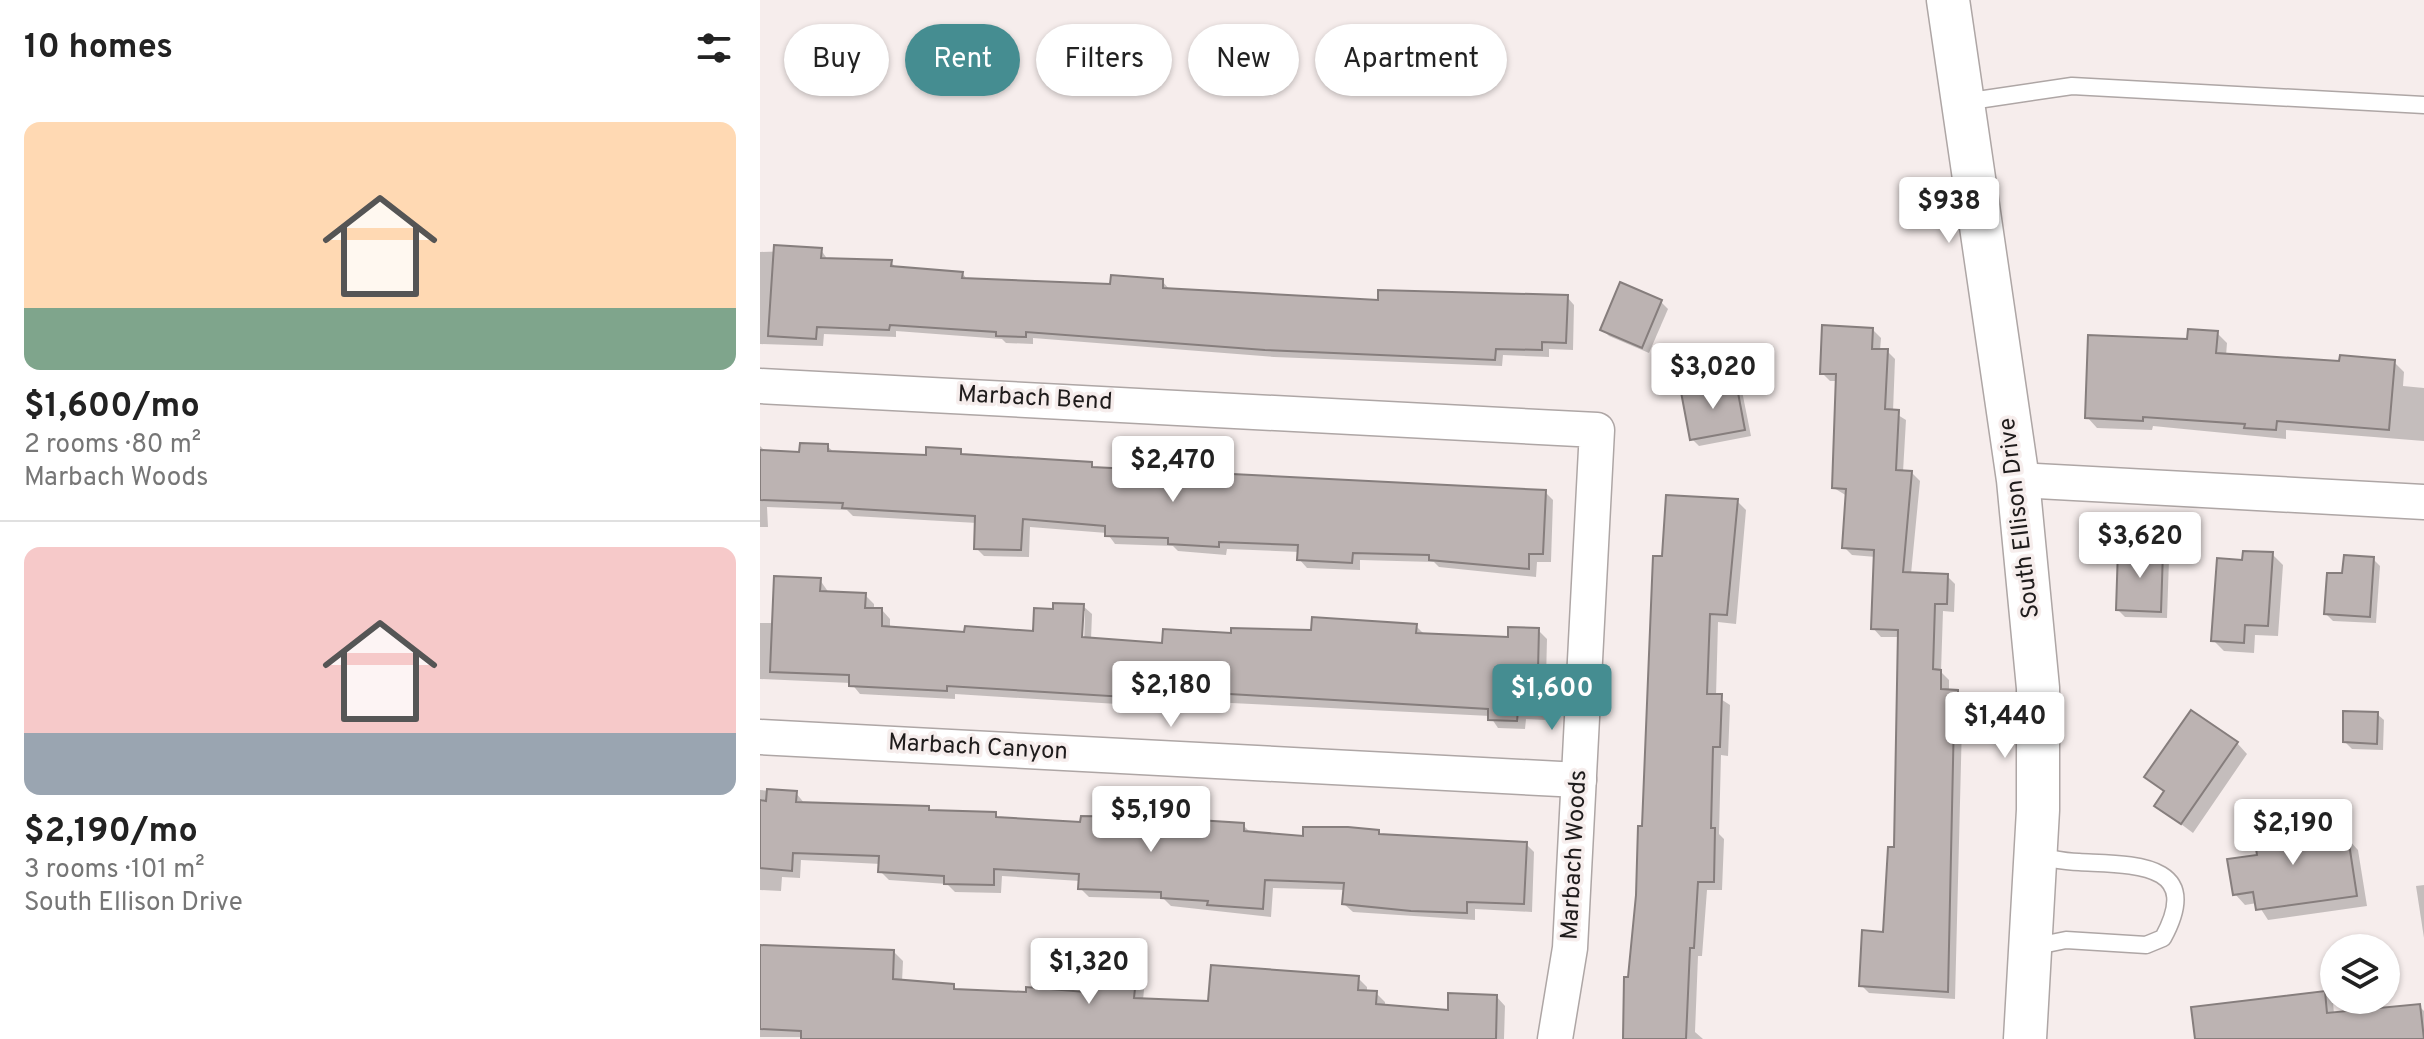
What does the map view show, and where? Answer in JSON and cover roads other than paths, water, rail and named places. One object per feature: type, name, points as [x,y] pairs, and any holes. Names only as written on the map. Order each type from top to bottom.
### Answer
[{"type":"street","name":"South Ellison Drive","points":[[1948,0],[2018,480],[2038,688],[2035,856],[2025,1039]]},
{"type":"street","name":"Marbach Bend","points":[[760,386],[1597,430]]},
{"type":"street","name":"Marbach Woods","points":[[1555,1039],[1570,948],[1597,430]]},
{"type":"street","points":[[2018,480],[2424,502]]},
{"type":"street","name":"Marbach Canyon","points":[[760,737],[1579,780]]},
{"type":"lane","points":[[1963,103],[2072,86],[2424,105]]},
{"type":"lane","points":[[2030,947],[2066,940],[2146,945],[2163,938],[2175,916],[2176,896],[2162,874],[2142,865],[2074,862],[2035,856]]}]
